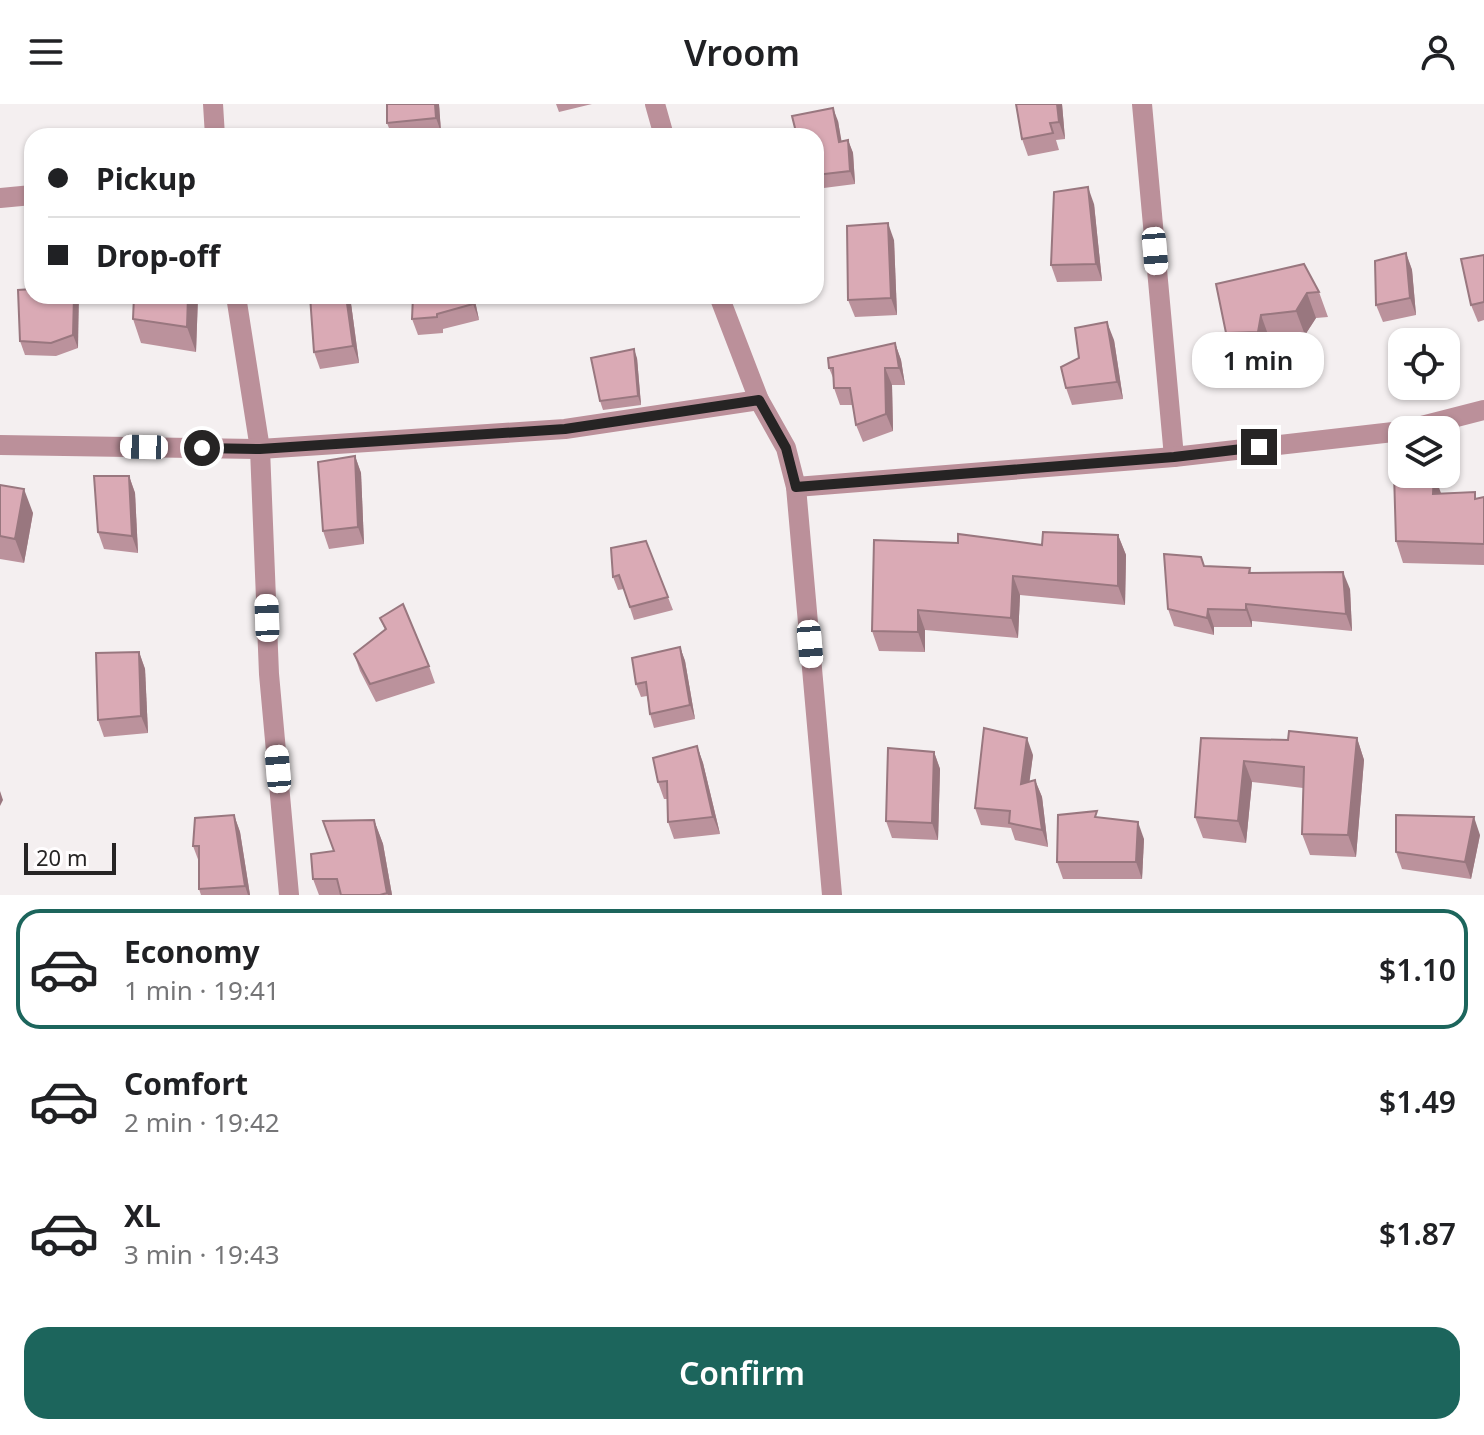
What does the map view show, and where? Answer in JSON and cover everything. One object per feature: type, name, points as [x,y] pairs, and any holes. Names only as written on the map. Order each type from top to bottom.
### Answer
[{"type":"street","points":[[213,104],[214,128]]},
{"type":"street","points":[[655,104],[662,128]]},
{"type":"street","points":[[1142,104],[1174,457]]},
{"type":"street","points":[[0,198],[24,196]]},
{"type":"street","points":[[237,304],[260,449],[269,674],[289,895]]},
{"type":"street","points":[[722,304],[759,400],[786,448],[796,487],[832,895]]},
{"type":"street","points":[[0,445],[260,449],[565,429],[759,400]]},
{"type":"street","points":[[1460,416],[1484,410]]},
{"type":"street","points":[[796,487],[1174,457],[1388,432]]},
{"type":"building","points":[[387,104],[435,104],[436,118],[387,123]]},
{"type":"building","points":[[1016,104],[1057,104],[1059,122],[1050,123],[1053,133],[1022,139]]},
{"type":"building","points":[[833,108],[839,142],[848,140],[850,171],[824,174],[824,128],[795,128],[792,116]]},
{"type":"building","points":[[1088,187],[1096,264],[1051,265],[1054,192]]},
{"type":"building","points":[[888,223],[891,298],[848,300],[847,226]]},
{"type":"building","points":[[1406,253],[1410,298],[1376,305],[1375,261]]},
{"type":"building","points":[[1484,255],[1484,302],[1471,305],[1461,259]]},
{"type":"building","points":[[1304,264],[1319,292],[1307,293],[1296,311],[1261,315],[1258,332],[1226,333],[1216,284]]},
{"type":"building","points":[[18,290],[24,290],[24,304],[74,304],[73,335],[51,343],[20,341]]},
{"type":"building","points":[[134,304],[188,304],[187,327],[133,319]]},
{"type":"building","points":[[311,304],[347,304],[353,346],[314,352]]},
{"type":"building","points":[[413,304],[473,304],[437,314],[437,317],[412,319]]},
{"type":"building","points":[[1107,322],[1117,382],[1066,388],[1061,367],[1079,358],[1075,328]]},
{"type":"building","points":[[895,343],[899,368],[885,368],[886,414],[856,425],[850,388],[834,388],[833,368],[829,368],[828,358]]},
{"type":"building","points":[[634,349],[638,396],[600,401],[591,358]]},
{"type":"building","points":[[355,456],[358,527],[323,531],[318,462]]},
{"type":"building","points":[[94,476],[129,476],[132,536],[98,532]]},
{"type":"building","points":[[0,485],[24,489],[15,539],[0,536]]},
{"type":"building","points":[[1394,488],[1433,488],[1433,494],[1475,492],[1475,499],[1484,497],[1484,544],[1396,541]]},
{"type":"building","points":[[1043,532],[1118,535],[1118,586],[1013,576],[1011,618],[918,610],[918,632],[872,631],[874,540],[958,543],[958,534],[1042,545]]},
{"type":"building","points":[[646,541],[668,597],[630,607],[619,575],[613,577],[611,548]]},
{"type":"building","points":[[1164,554],[1201,557],[1204,566],[1250,568],[1249,573],[1343,572],[1346,614],[1246,604],[1246,610],[1208,609],[1207,618],[1168,609]]},
{"type":"building","points":[[403,604],[429,666],[370,684],[354,654],[386,629],[380,618]]},
{"type":"building","points":[[680,647],[690,705],[650,714],[646,682],[636,684],[632,658]]},
{"type":"building","points":[[139,652],[141,716],[98,720],[96,653]]},
{"type":"building","points":[[984,728],[1027,738],[1021,784],[1035,780],[1042,830],[1009,823],[1010,811],[975,808]]},
{"type":"building","points":[[1289,731],[1357,738],[1348,835],[1302,834],[1304,767],[1244,761],[1238,821],[1195,817],[1201,738],[1288,740]]},
{"type":"building","points":[[697,746],[713,817],[668,822],[667,781],[658,782],[653,758]]},
{"type":"building","points":[[888,748],[934,752],[932,823],[886,821]]},
{"type":"building","points":[[1097,811],[1095,817],[1138,822],[1136,862],[1057,862],[1058,815]]},
{"type":"building","points":[[234,815],[245,886],[199,889],[199,846],[193,846],[195,818]]},
{"type":"building","points":[[1396,815],[1474,817],[1465,862],[1396,852]]},
{"type":"building","points":[[374,820],[387,893],[341,895],[337,879],[313,879],[311,854],[334,851],[323,821]]},
{"type":"route","points":[[202,448],[260,449],[565,429],[759,400],[786,448],[796,487],[1174,457],[1259,447]]}]
